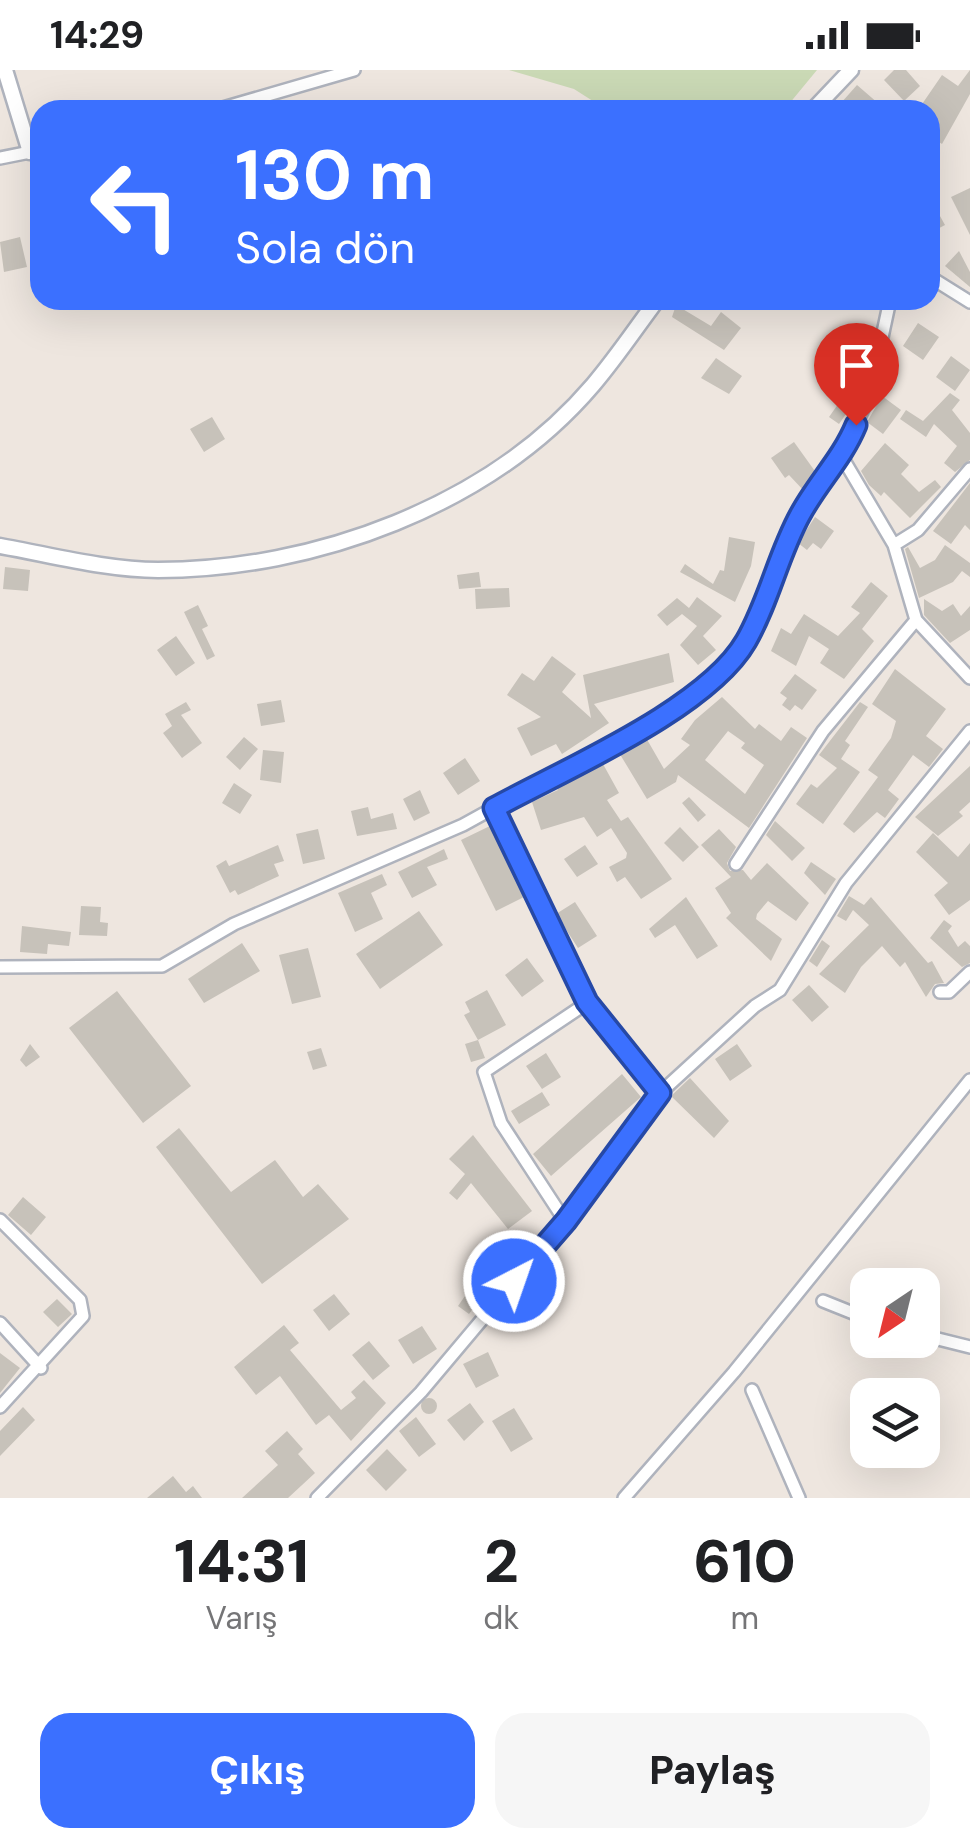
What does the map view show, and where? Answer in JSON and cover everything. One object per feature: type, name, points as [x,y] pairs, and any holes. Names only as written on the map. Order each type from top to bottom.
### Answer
[{"type":"street","points":[[5,70],[30,138]]},
{"type":"street","points":[[250,100],[354,70]]},
{"type":"street","points":[[822,100],[846,72]]},
{"type":"street","points":[[0,158],[30,152]]},
{"type":"street","points":[[940,283],[970,302]]},
{"type":"street","points":[[0,546],[154,570],[243,566],[329,547],[421,512],[506,464],[591,387],[650,310]]},
{"type":"street","points":[[0,967],[162,966],[234,924],[494,808],[675,708],[716,678],[744,644],[800,514],[842,457],[870,393],[888,310]]},
{"type":"street","points":[[842,457],[894,545],[916,620],[969,674]]},
{"type":"street","points":[[894,545],[918,530],[970,469]]},
{"type":"street","points":[[736,864],[823,731],[916,620]]},
{"type":"street","points":[[317,1498],[421,1392],[566,1221],[660,1093],[755,1006],[780,990],[846,883],[970,731]]},
{"type":"street","points":[[494,808],[587,1002],[660,1093]]},
{"type":"street","points":[[940,992],[950,992],[970,972]]},
{"type":"street","points":[[566,1221],[502,1123],[484,1072],[587,1002]]},
{"type":"street","points":[[624,1498],[734,1372],[970,1080]]},
{"type":"street","points":[[0,1220],[80,1300],[83,1316],[41,1368],[0,1407]]},
{"type":"street","points":[[823,1301],[850,1312]]},
{"type":"street","points":[[0,1323],[41,1368]]},
{"type":"street","points":[[940,1340],[970,1346]]},
{"type":"street","points":[[752,1390],[799,1498]]},
{"type":"green space","points":[[509,70],[817,70],[792,100],[591,100],[574,89]]},
{"type":"building","points":[[894,70],[906,70],[920,86],[903,100],[884,80]]},
{"type":"building","points":[[970,70],[970,94],[942,144],[940,100],[925,100],[942,75],[958,86]]},
{"type":"building","points":[[857,85],[874,100],[844,100]]},
{"type":"building","points":[[970,188],[970,235],[951,197]]},
{"type":"building","points":[[20,237],[27,267],[4,272],[0,242]]},
{"type":"building","points":[[959,251],[970,272],[970,287],[945,266]]},
{"type":"building","points":[[674,310],[684,310],[711,326],[721,312],[741,328],[724,350],[672,317]]},
{"type":"building","points":[[918,323],[939,337],[923,360],[903,346]]},
{"type":"building","points":[[841,340],[865,351],[850,384],[826,373]]},
{"type":"building","points":[[951,356],[970,370],[955,391],[936,377]]},
{"type":"building","points":[[716,358],[742,376],[729,394],[701,378]]},
{"type":"building","points":[[950,393],[960,400],[952,410],[970,433],[970,460],[955,472],[944,463],[957,446],[934,424],[926,437],[900,419],[906,410],[923,421]]},
{"type":"building","points":[[882,396],[901,410],[883,434],[867,422]]},
{"type":"building","points":[[841,400],[851,407],[839,424],[829,417]]},
{"type":"building","points":[[212,417],[225,439],[204,452],[190,429]]},
{"type":"building","points":[[794,442],[817,474],[805,492],[789,475],[785,478],[771,458]]},
{"type":"building","points":[[885,443],[909,465],[901,474],[919,492],[935,480],[941,487],[910,518],[884,492],[881,496],[869,485],[861,471]]},
{"type":"building","points":[[970,483],[970,530],[965,525],[951,544],[933,531]]},
{"type":"building","points":[[815,517],[834,531],[821,549],[813,543],[807,550],[798,543]]},
{"type":"building","points":[[729,537],[755,542],[751,566],[735,602],[680,572],[685,564],[713,584],[720,570],[724,571]]},
{"type":"building","points":[[945,545],[970,563],[970,577],[962,571],[953,582],[919,598],[905,549],[908,547],[920,568],[935,560]]},
{"type":"building","points":[[5,567],[30,570],[28,591],[3,589]]},
{"type":"building","points":[[479,572],[481,587],[459,589],[457,575]]},
{"type":"building","points":[[871,582],[888,596],[862,629],[874,641],[844,679],[820,663],[829,649],[809,636],[796,666],[771,651],[781,628],[791,634],[804,614],[838,636],[860,613],[851,607]]},
{"type":"building","points":[[509,588],[510,607],[476,609],[475,589]]},
{"type":"building","points":[[697,597],[722,616],[703,636],[716,650],[698,665],[680,645],[697,626],[682,614],[667,626],[657,615],[677,598],[689,608]]},
{"type":"building","points":[[924,599],[942,611],[953,604],[961,616],[970,606],[970,630],[950,643],[924,615]]},
{"type":"building","points":[[198,605],[208,626],[202,629],[215,656],[207,660],[184,612]]},
{"type":"building","points":[[176,636],[195,663],[176,676],[157,650]]},
{"type":"building","points":[[669,653],[674,682],[594,704],[609,723],[562,754],[556,744],[531,756],[517,728],[541,717],[507,695],[522,673],[534,681],[552,656],[576,674],[562,692],[591,718],[583,675]]},
{"type":"building","points":[[895,669],[946,709],[926,736],[943,749],[929,767],[913,755],[888,790],[899,799],[885,818],[877,812],[854,833],[843,824],[878,777],[868,770],[891,738],[896,721],[872,704]]},
{"type":"building","points":[[795,674],[817,690],[802,710],[795,705],[790,711],[782,705],[787,698],[780,693]]},
{"type":"building","points":[[722,697],[755,729],[759,724],[781,741],[791,727],[807,738],[749,828],[678,775],[676,782],[647,799],[618,751],[645,736],[664,769],[690,745],[681,739],[695,720]],"holes":[[[728,731],[745,743],[741,748],[764,765],[745,794],[705,760]]]},
{"type":"building","points":[[281,700],[285,722],[261,726],[257,704]]},
{"type":"building","points":[[186,702],[191,710],[181,715],[202,743],[182,758],[163,733],[172,726],[165,714]]},
{"type":"building","points":[[860,702],[868,707],[845,741],[850,745],[841,759],[860,772],[823,824],[796,804],[811,784],[817,788],[837,768],[819,755]]},
{"type":"building","points":[[244,737],[258,749],[240,770],[226,757]]},
{"type":"building","points":[[263,750],[284,752],[281,783],[260,780]]},
{"type":"building","points":[[465,758],[480,781],[458,795],[443,773]]},
{"type":"building","points":[[603,764],[619,793],[607,800],[621,821],[628,817],[672,879],[641,899],[625,877],[617,882],[609,867],[626,858],[627,853],[611,828],[597,837],[584,817],[541,830],[532,802],[558,790],[555,785],[572,776],[574,780]]},
{"type":"building","points":[[970,766],[970,802],[959,812],[963,816],[938,836],[915,817]]},
{"type":"building","points":[[234,783],[252,795],[240,814],[222,803]]},
{"type":"building","points":[[420,790],[430,813],[414,821],[403,799]]},
{"type":"building","points":[[689,797],[706,815],[698,822],[682,803]]},
{"type":"building","points":[[368,807],[371,819],[393,813],[397,829],[357,836],[351,811]]},
{"type":"building","points":[[775,821],[805,848],[792,861],[766,835]]},
{"type":"building","points":[[492,825],[526,896],[496,911],[461,840]]},
{"type":"building","points":[[680,827],[699,847],[683,862],[664,843]]},
{"type":"building","points":[[318,829],[325,859],[303,864],[296,834]]},
{"type":"building","points":[[719,829],[736,847],[727,863],[730,871],[743,870],[751,880],[767,863],[809,903],[796,921],[768,901],[757,914],[756,919],[782,939],[771,961],[726,918],[731,913],[715,888],[731,877],[701,845]]},
{"type":"building","points":[[933,833],[958,857],[970,843],[970,900],[949,915],[934,895],[948,883],[916,852]]},
{"type":"building","points":[[278,845],[284,861],[274,864],[279,876],[238,895],[235,890],[230,893],[216,866],[226,860],[229,866]]},
{"type":"building","points":[[585,845],[598,864],[577,877],[564,859]]},
{"type":"building","points":[[444,849],[448,859],[427,867],[437,885],[412,898],[398,872]]},
{"type":"building","points":[[811,862],[836,879],[825,895],[804,873]]},
{"type":"building","points":[[382,874],[387,885],[371,893],[383,919],[355,932],[338,893]]},
{"type":"building","points":[[849,896],[864,905],[871,897],[928,963],[932,961],[944,983],[935,984],[926,997],[905,962],[900,967],[882,946],[861,967],[845,993],[819,974],[869,925],[853,910],[846,921],[837,916]]},
{"type":"building","points":[[686,897],[718,946],[697,959],[675,925],[655,938],[649,929]]},
{"type":"building","points":[[575,902],[597,936],[578,948],[556,914]]},
{"type":"building","points":[[81,906],[101,907],[100,922],[108,923],[107,936],[79,935]]},
{"type":"building","points":[[419,911],[443,945],[380,989],[356,954]]},
{"type":"building","points":[[944,920],[952,926],[948,931],[958,947],[965,941],[970,946],[970,963],[962,967],[930,938]]},
{"type":"building","points":[[22,926],[71,932],[69,946],[48,944],[47,954],[20,952]]},
{"type":"building","points":[[822,940],[830,946],[817,967],[809,961]]},
{"type":"building","points":[[242,943],[260,971],[204,1003],[188,979]]},
{"type":"building","points":[[308,948],[321,997],[292,1004],[279,955]]},
{"type":"building","points":[[527,958],[544,981],[522,997],[505,975]]},
{"type":"building","points":[[809,985],[829,1007],[812,1022],[792,1000]]},
{"type":"building","points":[[487,990],[506,1025],[478,1040],[464,1015],[470,1012],[465,1002]]},
{"type":"building","points":[[117,991],[191,1086],[143,1123],[69,1028]]},
{"type":"building","points":[[478,1040],[485,1058],[471,1062],[465,1044]]},
{"type":"building","points":[[30,1044],[40,1057],[26,1067],[20,1060]]},
{"type":"building","points":[[737,1044],[752,1066],[730,1081],[715,1059]]},
{"type":"building","points":[[321,1048],[327,1066],[313,1070],[307,1052]]},
{"type":"building","points":[[546,1053],[561,1077],[542,1089],[526,1066]]},
{"type":"building","points":[[622,1074],[641,1097],[551,1176],[533,1154]]},
{"type":"building","points":[[690,1078],[729,1121],[714,1138],[671,1096]]},
{"type":"building","points":[[542,1092],[550,1105],[519,1124],[511,1111]]},
{"type":"building","points":[[179,1128],[231,1192],[275,1160],[303,1197],[318,1184],[349,1219],[262,1284],[156,1147]]},
{"type":"building","points":[[473,1135],[532,1211],[508,1229],[471,1183],[457,1200],[449,1193],[465,1174],[449,1159]]},
{"type":"building","points":[[23,1197],[46,1217],[31,1235],[8,1215]]},
{"type":"building","points":[[467,1293],[478,1302],[469,1314],[458,1306]]},
{"type":"building","points":[[334,1294],[350,1314],[329,1331],[313,1310]]},
{"type":"building","points":[[57,1299],[72,1314],[58,1327],[43,1312]]},
{"type":"building","points":[[284,1325],[299,1343],[290,1350],[341,1410],[356,1398],[351,1392],[364,1380],[386,1403],[351,1441],[329,1415],[316,1425],[280,1376],[256,1395],[234,1367]]},
{"type":"building","points":[[422,1326],[437,1349],[413,1364],[398,1340]]},
{"type":"building","points":[[369,1341],[390,1366],[373,1380],[352,1355]]},
{"type":"building","points":[[488,1352],[499,1376],[476,1388],[463,1364]]},
{"type":"building","points":[[0,1353],[20,1368],[0,1393]]},
{"type":"building","points":[[429,1398],[437,1406],[429,1414],[421,1406]]},
{"type":"building","points":[[470,1403],[484,1422],[464,1441],[447,1420]]},
{"type":"building","points":[[23,1407],[35,1420],[0,1456],[0,1431]]},
{"type":"building","points":[[514,1408],[533,1439],[511,1452],[492,1421]]},
{"type":"building","points":[[416,1417],[436,1444],[419,1457],[399,1431]]},
{"type":"building","points":[[287,1431],[303,1449],[298,1454],[315,1473],[288,1498],[242,1498],[278,1465],[265,1451]]},
{"type":"building","points":[[387,1449],[407,1470],[386,1491],[366,1470]]},
{"type":"building","points":[[173,1476],[186,1492],[193,1486],[202,1498],[147,1498]]},
{"type":"route","points":[[514,1281],[566,1221],[660,1093],[587,1002],[494,808],[675,708],[716,678],[744,644],[800,514],[842,457],[856,425]]}]
